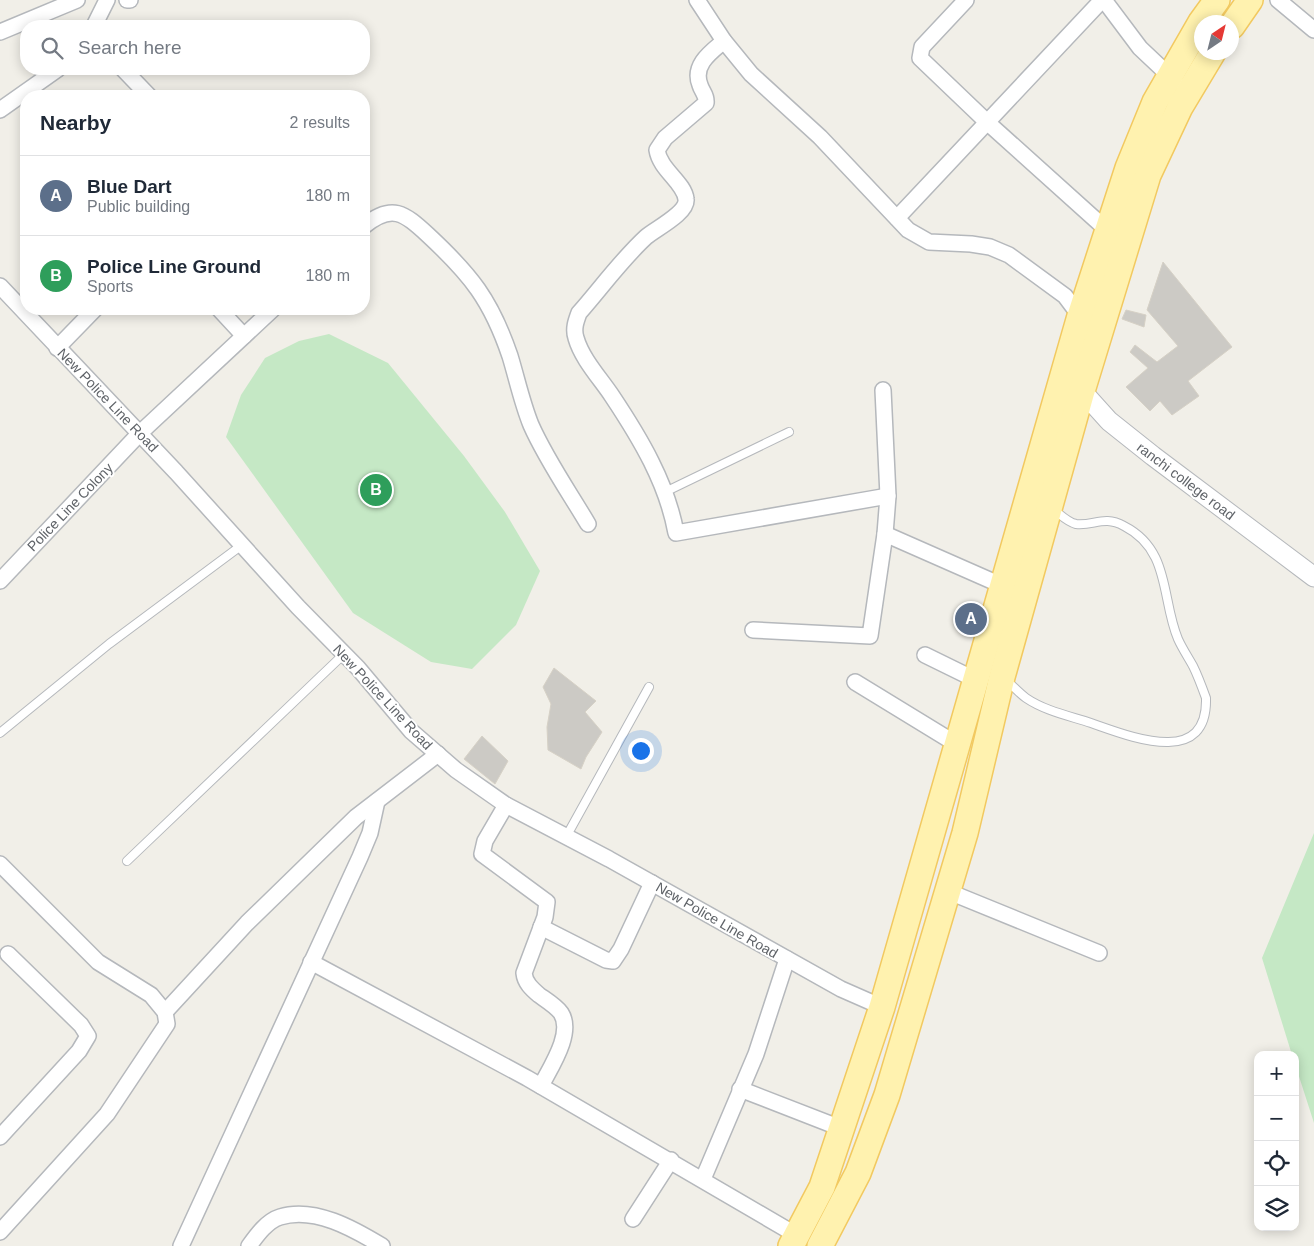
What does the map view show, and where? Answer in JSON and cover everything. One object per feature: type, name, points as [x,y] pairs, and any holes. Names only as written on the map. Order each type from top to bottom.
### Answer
[{"type":"main road","points":[[803,1243],[843,1129],[882,1007],[976,680],[1050,506],[1072,387],[1080,316],[1107,230],[1144,127],[1169,77],[1201,22],[1217,0]]},
{"type":"main road","points":[[1239,16],[1250,0]]},
{"type":"main road","points":[[803,1243],[858,1173],[873,1135],[965,833],[1002,677],[1014,591],[1072,387],[1148,175],[1190,91],[1208,60]]},
{"type":"street","points":[[29,20],[77,0]]},
{"type":"street","points":[[97,20],[107,0]]},
{"type":"street","points":[[697,0],[724,41],[751,74],[820,137],[908,230],[929,242],[990,247],[1009,255],[1065,296],[1080,316]]},
{"type":"street","points":[[966,0],[922,47],[920,58],[988,123],[1107,230]]},
{"type":"street","points":[[897,218],[1103,0],[1140,48],[1169,77],[1190,91]]},
{"type":"street","points":[[1278,0],[1314,30]]},
{"type":"street","points":[[0,32],[20,24]]},
{"type":"street","points":[[724,41],[700,65],[699,83],[706,98],[706,103],[665,138],[657,150],[662,164],[683,192],[686,199],[685,206],[680,213],[646,237],[580,312],[575,325],[575,338],[583,355],[631,426],[656,470],[672,509],[676,533],[888,496]]},
{"type":"street","points":[[28,90],[50,75]]},
{"type":"street","points":[[129,75],[143,90]]},
{"type":"street","points":[[0,110],[20,96]]},
{"type":"street","points":[[370,222],[384,213],[397,212],[410,219],[457,263],[476,285],[499,326],[531,425],[588,524]]},
{"type":"street","name":"New Police Line Road","points":[[0,286],[20,308]]},
{"type":"street","name":"New Police Line Road","points":[[27,315],[140,433],[298,607],[344,654],[412,731],[456,770],[506,805],[652,883],[841,989],[882,1007]]},
{"type":"street","points":[[57,348],[89,315]]},
{"type":"street","points":[[224,315],[244,336]]},
{"type":"street","name":"Police Line Colony","points":[[0,581],[140,433],[267,315]]},
{"type":"street","name":"ranchi college road","points":[[1072,387],[1109,421],[1153,456],[1311,570]]},
{"type":"street","points":[[753,630],[870,636],[885,534],[888,496],[884,390]]},
{"type":"street","points":[[885,534],[1014,591]]},
{"type":"street","points":[[925,655],[976,680]]},
{"type":"street","points":[[855,682],[958,745]]},
{"type":"street","points":[[165,1012],[247,923],[350,823],[438,754]]},
{"type":"street","points":[[181,1246],[370,832],[377,801]]},
{"type":"street","points":[[506,805],[485,841],[482,854],[547,902],[547,909],[524,973],[525,980],[561,1013],[564,1024],[563,1041],[541,1086]]},
{"type":"street","points":[[0,864],[98,962],[151,995],[165,1012],[167,1024],[164,1032],[107,1114],[0,1232]]},
{"type":"street","points":[[541,927],[606,960],[613,961],[621,949],[652,883]]},
{"type":"street","points":[[947,891],[1099,954]]},
{"type":"street","points":[[0,1137],[79,1051],[88,1036],[81,1025],[8,954]]},
{"type":"street","points":[[703,1179],[756,1054],[787,959]]},
{"type":"street","points":[[311,962],[541,1086],[703,1179],[803,1243]]},
{"type":"street","points":[[740,1089],[843,1129]]},
{"type":"street","points":[[633,1219],[670,1160]]},
{"type":"street","points":[[250,1246],[260,1232],[280,1217],[296,1215],[314,1216],[332,1221],[358,1231],[382,1246]]},
{"type":"lane","points":[[665,492],[789,432]]},
{"type":"lane","points":[[1002,677],[1027,699],[1052,710],[1144,741],[1164,744],[1178,742],[1192,734],[1202,724],[1206,712],[1206,698],[1171,618],[1163,572],[1155,556],[1142,540],[1126,526],[1114,521],[1102,520],[1076,524],[1067,520],[1050,506]]},
{"type":"lane","points":[[0,733],[109,644],[242,545]]},
{"type":"lane","points":[[127,861],[344,654]]},
{"type":"lane","points":[[566,837],[649,688]]},
{"type":"green space","points":[[329,334],[388,363],[464,456],[505,512],[540,571],[516,625],[472,669],[431,662],[353,613],[226,437],[241,395],[265,358],[299,341]]},
{"type":"green space","points":[[1314,833],[1314,1123],[1299,1076],[1299,1051],[1291,1051],[1262,958]]},
{"type":"building","points":[[1163,262],[1232,347],[1188,381],[1199,396],[1172,415],[1160,401],[1150,411],[1126,387],[1148,368],[1130,352],[1135,345],[1157,362],[1178,346],[1147,310]]},
{"type":"building","points":[[1126,310],[1146,315],[1144,327],[1122,319]]},
{"type":"building","points":[[554,668],[596,701],[585,712],[602,732],[586,757],[581,769],[548,750],[547,727],[551,704],[543,687]]},
{"type":"building","points":[[482,736],[508,761],[495,784],[464,759]]},
{"type":"place","name":"Police Line Ground","points":[[376,490]]},
{"type":"place","name":"Blue Dart","points":[[971,619]]}]
